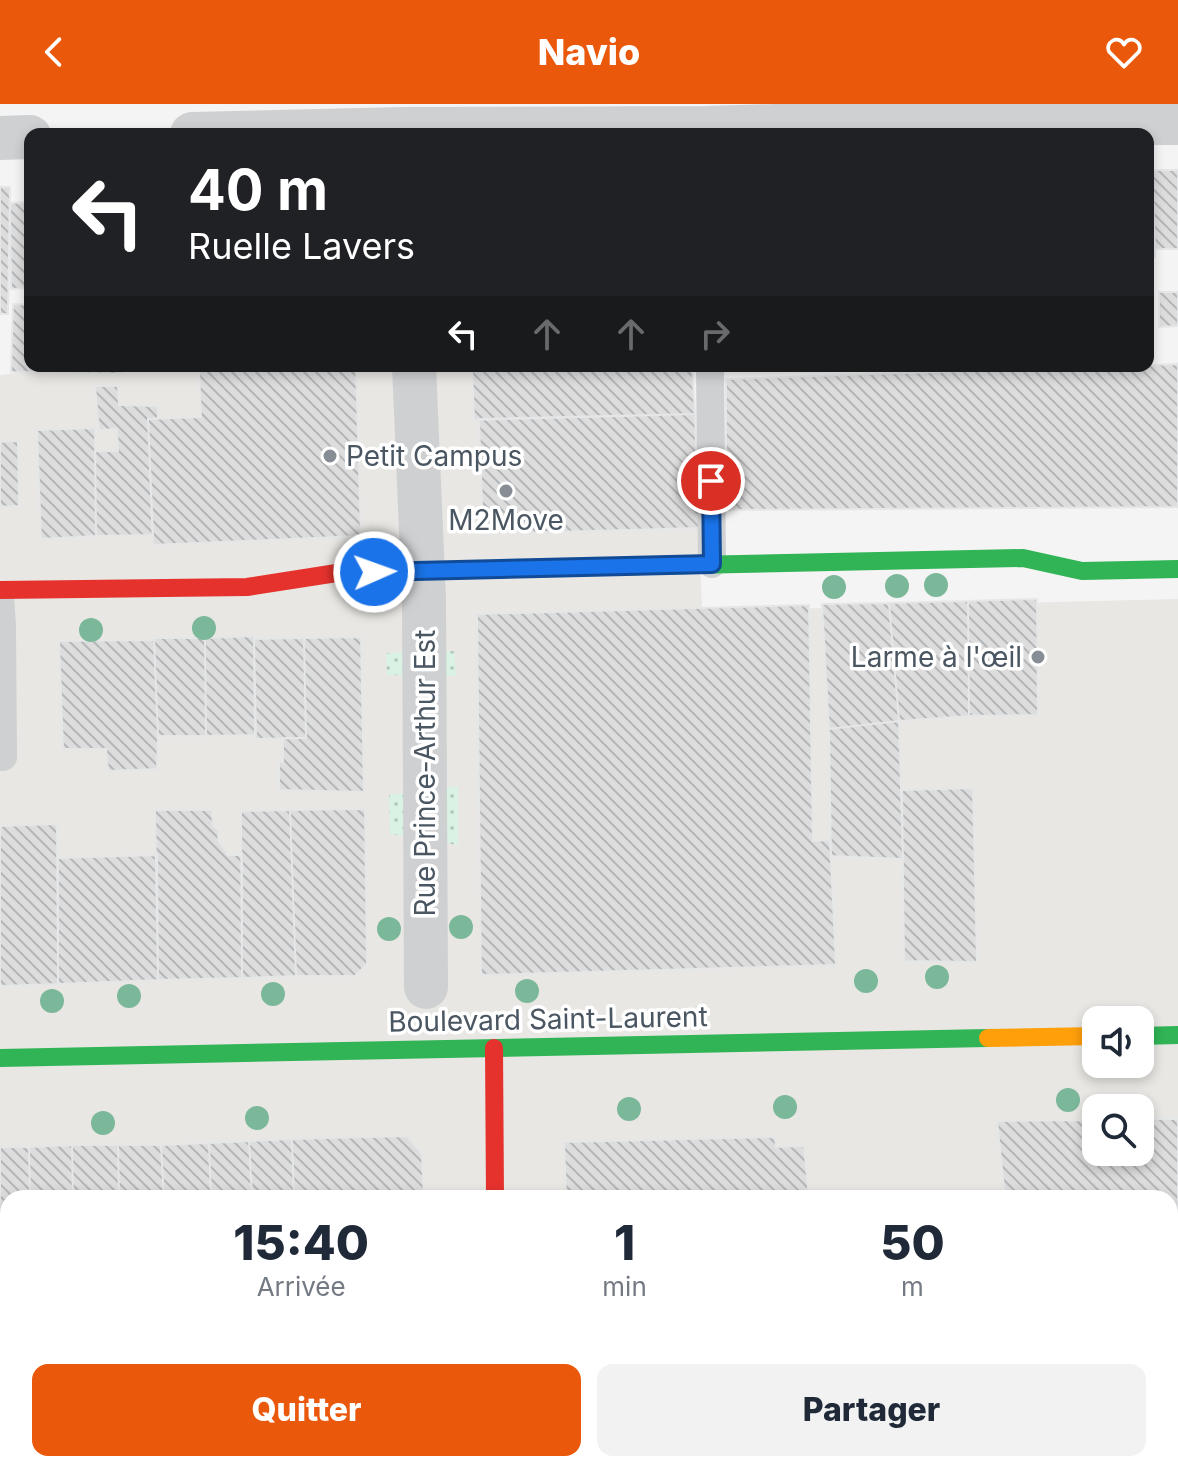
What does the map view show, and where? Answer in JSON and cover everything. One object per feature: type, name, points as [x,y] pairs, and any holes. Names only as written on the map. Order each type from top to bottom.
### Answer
[{"type":"street","points":[[298,128],[404,122],[605,128]]},
{"type":"street","points":[[766,128],[845,124],[1178,123]]},
{"type":"street","points":[[0,138],[24,137]]},
{"type":"street","name":"Rue Prince-Arthur Est","points":[[414,372],[423,570],[426,987]]},
{"type":"street","points":[[0,593],[247,587],[343,572],[712,564],[1023,558],[1082,571],[1178,569]]},
{"type":"street","points":[[1154,1036],[1178,1035]]},
{"type":"street","name":"Boulevard Saint-Laurent","points":[[0,1058],[1082,1036]]},
{"type":"street","points":[[494,1048],[495,1190]]},
{"type":"lane","points":[[710,372],[712,564]]},
{"type":"lane","points":[[0,593],[3,757]]},
{"type":"shaded area","points":[[25,372],[692,372],[702,608],[551,612],[1178,599],[1178,1190],[0,1190],[0,375]]},
{"type":"green space","points":[[454,651],[456,676],[387,675],[386,653]]},
{"type":"green space","points":[[458,786],[458,845],[390,834],[389,795]]},
{"type":"building","points":[[1154,170],[1178,170],[1178,249],[1155,249]]},
{"type":"building","points":[[0,187],[10,187],[8,314],[0,314]]},
{"type":"building","points":[[24,202],[24,288],[11,289],[10,203]]},
{"type":"building","points":[[1159,292],[1178,292],[1178,326],[1159,327]]},
{"type":"building","points":[[13,304],[24,305],[24,372],[123,374],[11,372]]},
{"type":"building","points":[[1178,364],[1178,507],[726,510],[726,379],[937,372],[1154,372],[1154,365]]},
{"type":"building","points":[[199,372],[356,372],[361,536],[153,545],[148,419],[201,417]]},
{"type":"building","points":[[472,372],[692,372],[695,414],[474,420]]},
{"type":"building","points":[[95,386],[118,386],[119,405],[158,406],[158,419],[148,419],[153,535],[96,536],[95,451],[118,451],[117,429],[99,430]]},
{"type":"building","points":[[695,414],[699,528],[483,534],[479,419]]},
{"type":"building","points":[[95,428],[96,536],[41,539],[37,430]]},
{"type":"building","points":[[18,441],[19,506],[0,507],[0,442]]},
{"type":"building","points":[[1037,599],[1038,715],[969,716],[968,601]]},
{"type":"building","points":[[968,601],[969,716],[899,721],[889,603]]},
{"type":"building","points":[[889,603],[899,721],[829,729],[822,604]]},
{"type":"building","points":[[809,605],[813,841],[830,840],[836,965],[481,975],[477,614]]},
{"type":"building","points":[[254,636],[256,735],[206,736],[205,638]]},
{"type":"building","points":[[361,637],[364,792],[279,790],[283,738],[306,738],[304,638]]},
{"type":"building","points":[[154,638],[205,638],[206,736],[158,736]]},
{"type":"building","points":[[304,638],[306,738],[255,739],[254,639]]},
{"type":"building","points":[[154,640],[157,769],[108,771],[106,749],[63,749],[59,641]]},
{"type":"building","points":[[899,721],[903,859],[831,856],[829,729]]},
{"type":"building","points":[[973,788],[977,962],[904,961],[902,790]]},
{"type":"building","points":[[365,809],[367,964],[355,976],[296,976],[290,810]]},
{"type":"building","points":[[155,810],[212,810],[213,826],[219,831],[218,840],[228,855],[242,855],[242,978],[158,980]]},
{"type":"building","points":[[290,810],[296,976],[242,978],[241,811]]},
{"type":"building","points":[[57,824],[58,984],[0,986],[0,826]]},
{"type":"building","points":[[157,855],[158,980],[58,984],[58,858]]},
{"type":"building","points":[[1154,1119],[1178,1119],[1178,1190],[1004,1190],[997,1121],[1082,1120],[1082,1166],[1154,1166]]},
{"type":"building","points":[[407,1136],[422,1154],[424,1190],[294,1190],[292,1139]]},
{"type":"building","points":[[775,1137],[776,1147],[804,1146],[808,1190],[566,1190],[564,1142]]},
{"type":"building","points":[[292,1139],[294,1190],[252,1190],[249,1141]]},
{"type":"building","points":[[249,1141],[252,1190],[211,1190],[209,1143]]},
{"type":"building","points":[[209,1143],[211,1190],[164,1190],[161,1145]]},
{"type":"building","points":[[72,1145],[118,1145],[119,1190],[73,1190]]},
{"type":"building","points":[[72,1145],[73,1190],[30,1190],[29,1147]]},
{"type":"building","points":[[118,1145],[161,1145],[164,1190],[119,1190]]},
{"type":"building","points":[[0,1147],[29,1147],[30,1190],[0,1190]]},
{"type":"traffic: fast","points":[[359,572],[1023,558],[1082,571],[1178,569]]},
{"type":"traffic: fast","points":[[1154,1036],[1178,1035]]},
{"type":"traffic: fast","points":[[0,1058],[988,1038]]},
{"type":"traffic: slow","points":[[988,1038],[1082,1036]]},
{"type":"traffic: jam","points":[[0,590],[247,587],[359,572]]},
{"type":"traffic: jam","points":[[494,1048],[495,1190]]},
{"type":"place","name":"Petit Campus","points":[[330,456]]},
{"type":"place","name":"M2Move","points":[[506,491]]},
{"type":"place","name":"Larme à l'œil","points":[[1038,657]]},
{"type":"route","points":[[374,572],[712,564],[711,481]]}]
